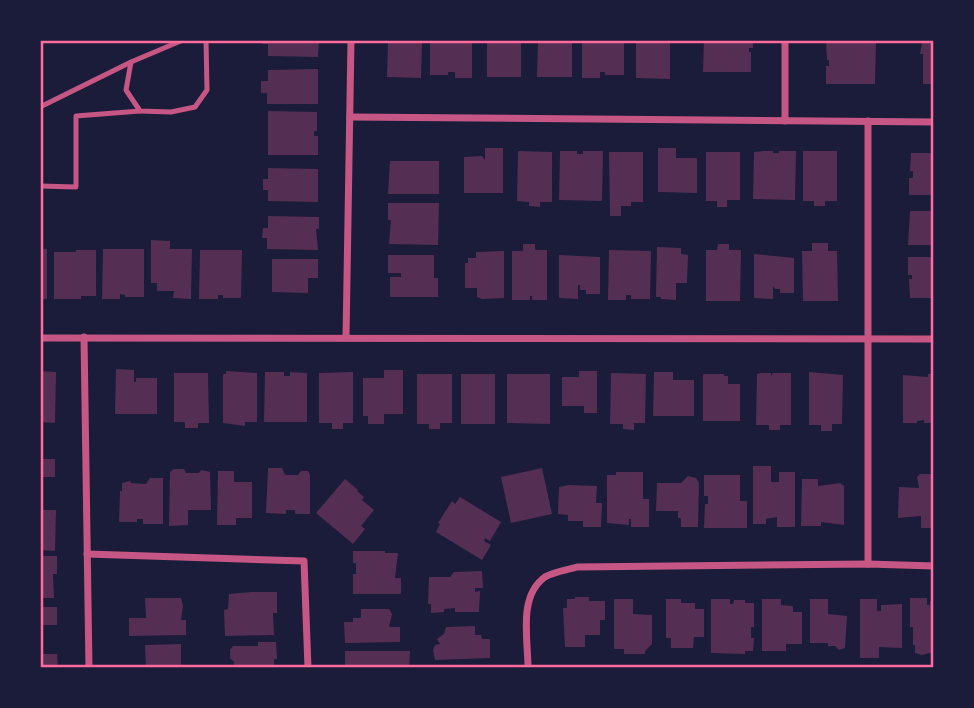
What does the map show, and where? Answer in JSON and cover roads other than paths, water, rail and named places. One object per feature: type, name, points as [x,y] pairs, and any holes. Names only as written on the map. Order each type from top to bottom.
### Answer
[{"type":"street","points":[[346,338],[351,40]]},
{"type":"street","points":[[785,40],[785,121]]},
{"type":"street","points":[[350,117],[934,122]]},
{"type":"street","points":[[867,564],[868,121]]},
{"type":"street","points":[[84,337],[89,668]]},
{"type":"street","points":[[40,338],[934,339]]},
{"type":"street","points":[[87,554],[304,561],[308,668]]},
{"type":"street","points":[[528,668],[528,603],[532,590],[543,579],[577,567],[867,564],[934,566]]},
{"type":"lane","points":[[40,107],[131,62],[183,40]]},
{"type":"lane","points":[[40,186],[76,187],[76,116],[140,111],[171,112],[195,107],[207,90],[206,40]]},
{"type":"lane","points":[[131,62],[126,90],[140,111]]}]
